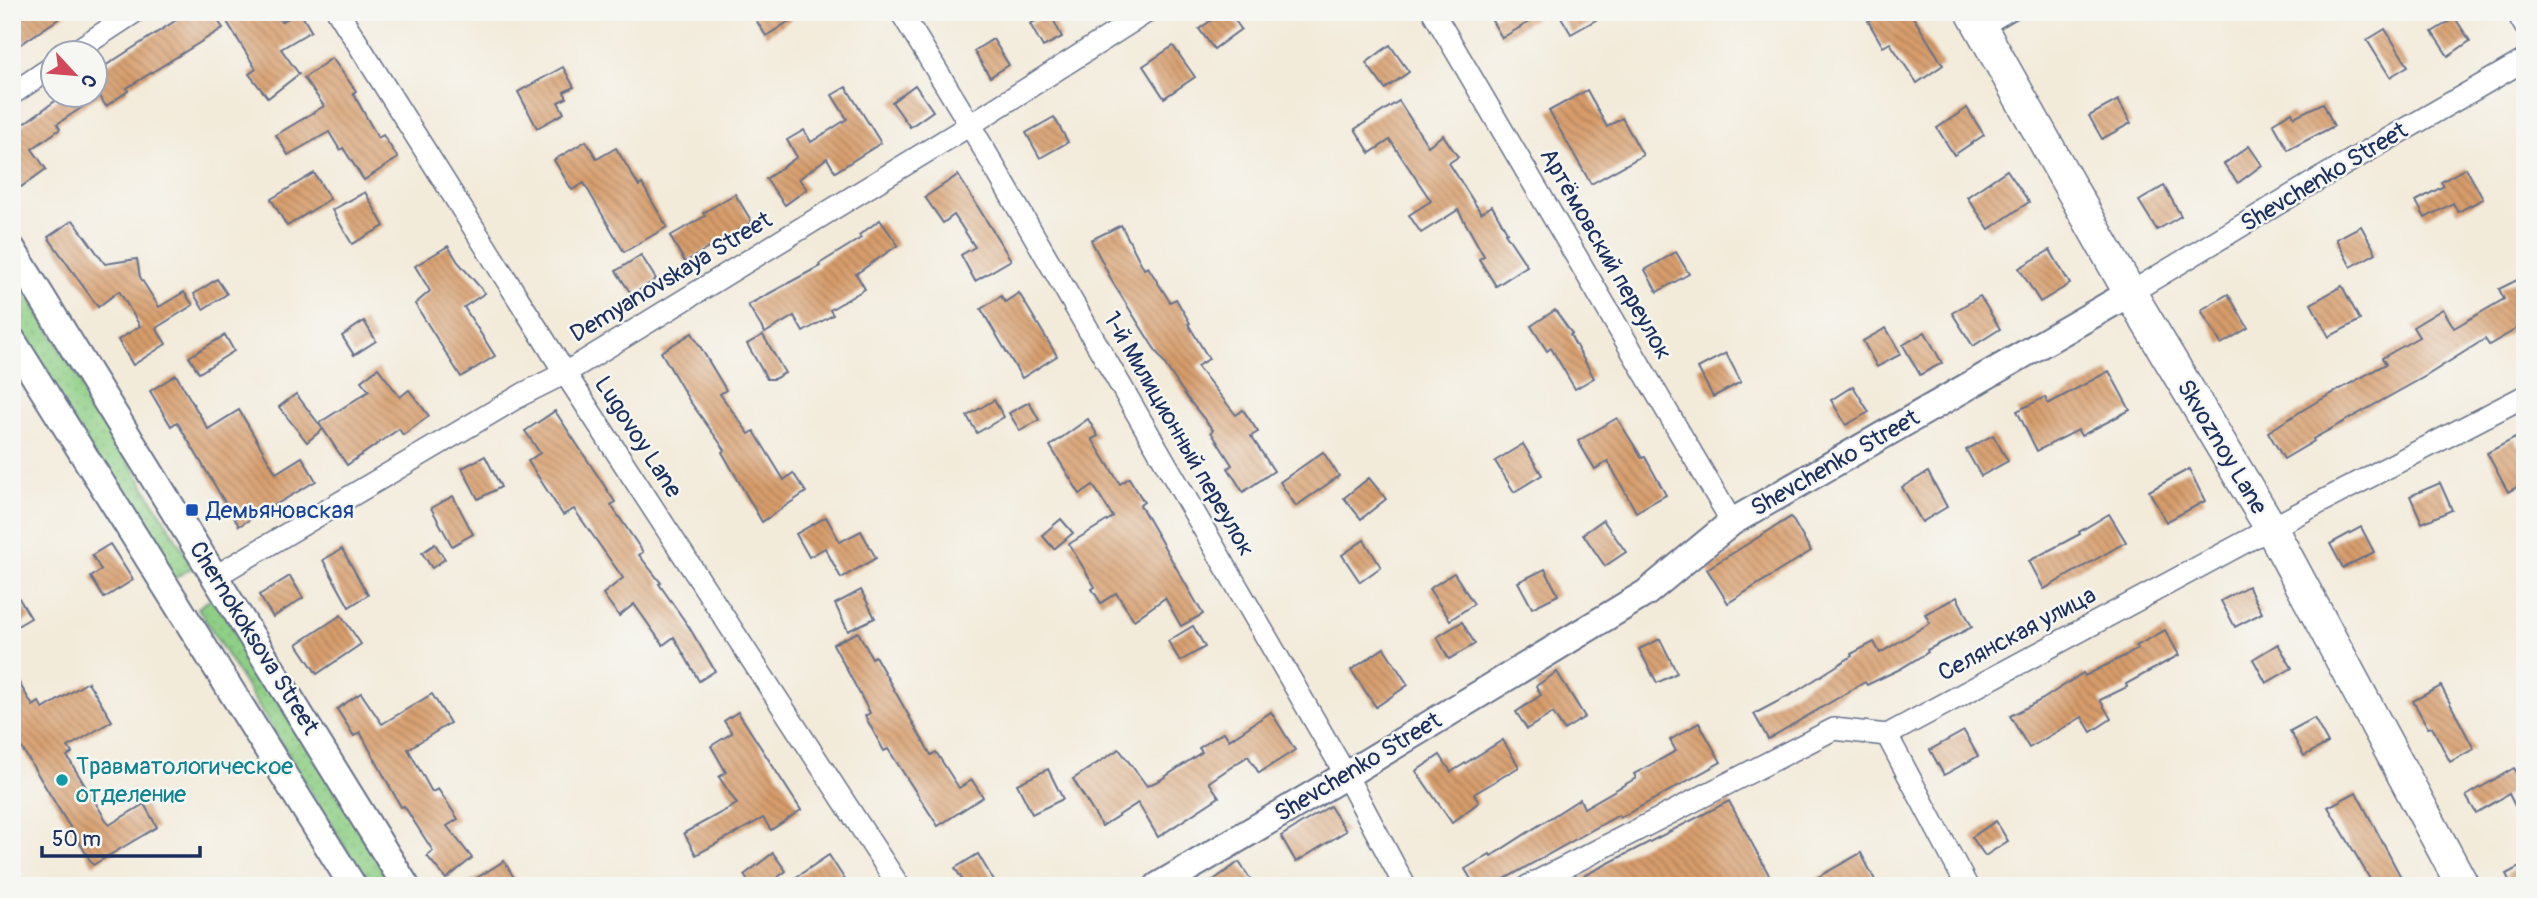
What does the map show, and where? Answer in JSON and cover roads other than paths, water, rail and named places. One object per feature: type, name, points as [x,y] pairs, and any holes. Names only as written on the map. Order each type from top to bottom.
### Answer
[{"type":"main road","name":"Skvoznoy Lane","points":[[1977,22],[2130,293],[2270,528],[2463,886]]},
{"type":"street","points":[[95,38],[135,12]]},
{"type":"street","name":"Lugovoy Lane","points":[[338,12],[565,373],[900,886]]},
{"type":"street","name":"1-й Милиционный переулок","points":[[901,12],[970,125],[1346,775],[1405,886]]},
{"type":"street","name":"Demyanovskaya Street","points":[[216,576],[523,394],[565,373],[970,125],[1147,12]]},
{"type":"street","name":"Артёмовский переулок","points":[[1433,12],[1732,522]]},
{"type":"street","points":[[2517,12],[2525,26]]},
{"type":"street","name":"Shevchenko Street","points":[[1158,886],[1646,593],[1732,522],[2130,293],[2314,181],[2525,60]]},
{"type":"street","points":[[12,94],[38,76]]},
{"type":"street","name":"Chernokoksova Street","points":[[12,248],[406,886]]},
{"type":"street","name":"Chernokoksova Street","points":[[12,340],[352,886]]},
{"type":"street","name":"Селянская улица","points":[[1886,735],[2270,528],[2525,396]]},
{"type":"street","points":[[1528,886],[1834,729],[1886,735],[1968,886]]},
{"type":"lane","points":[[1977,22],[2016,12]]},
{"type":"place","name":"Демьяновская","points":[[192,510]]},
{"type":"place","name":"Травматологическое отделение","points":[[62,780]]}]
